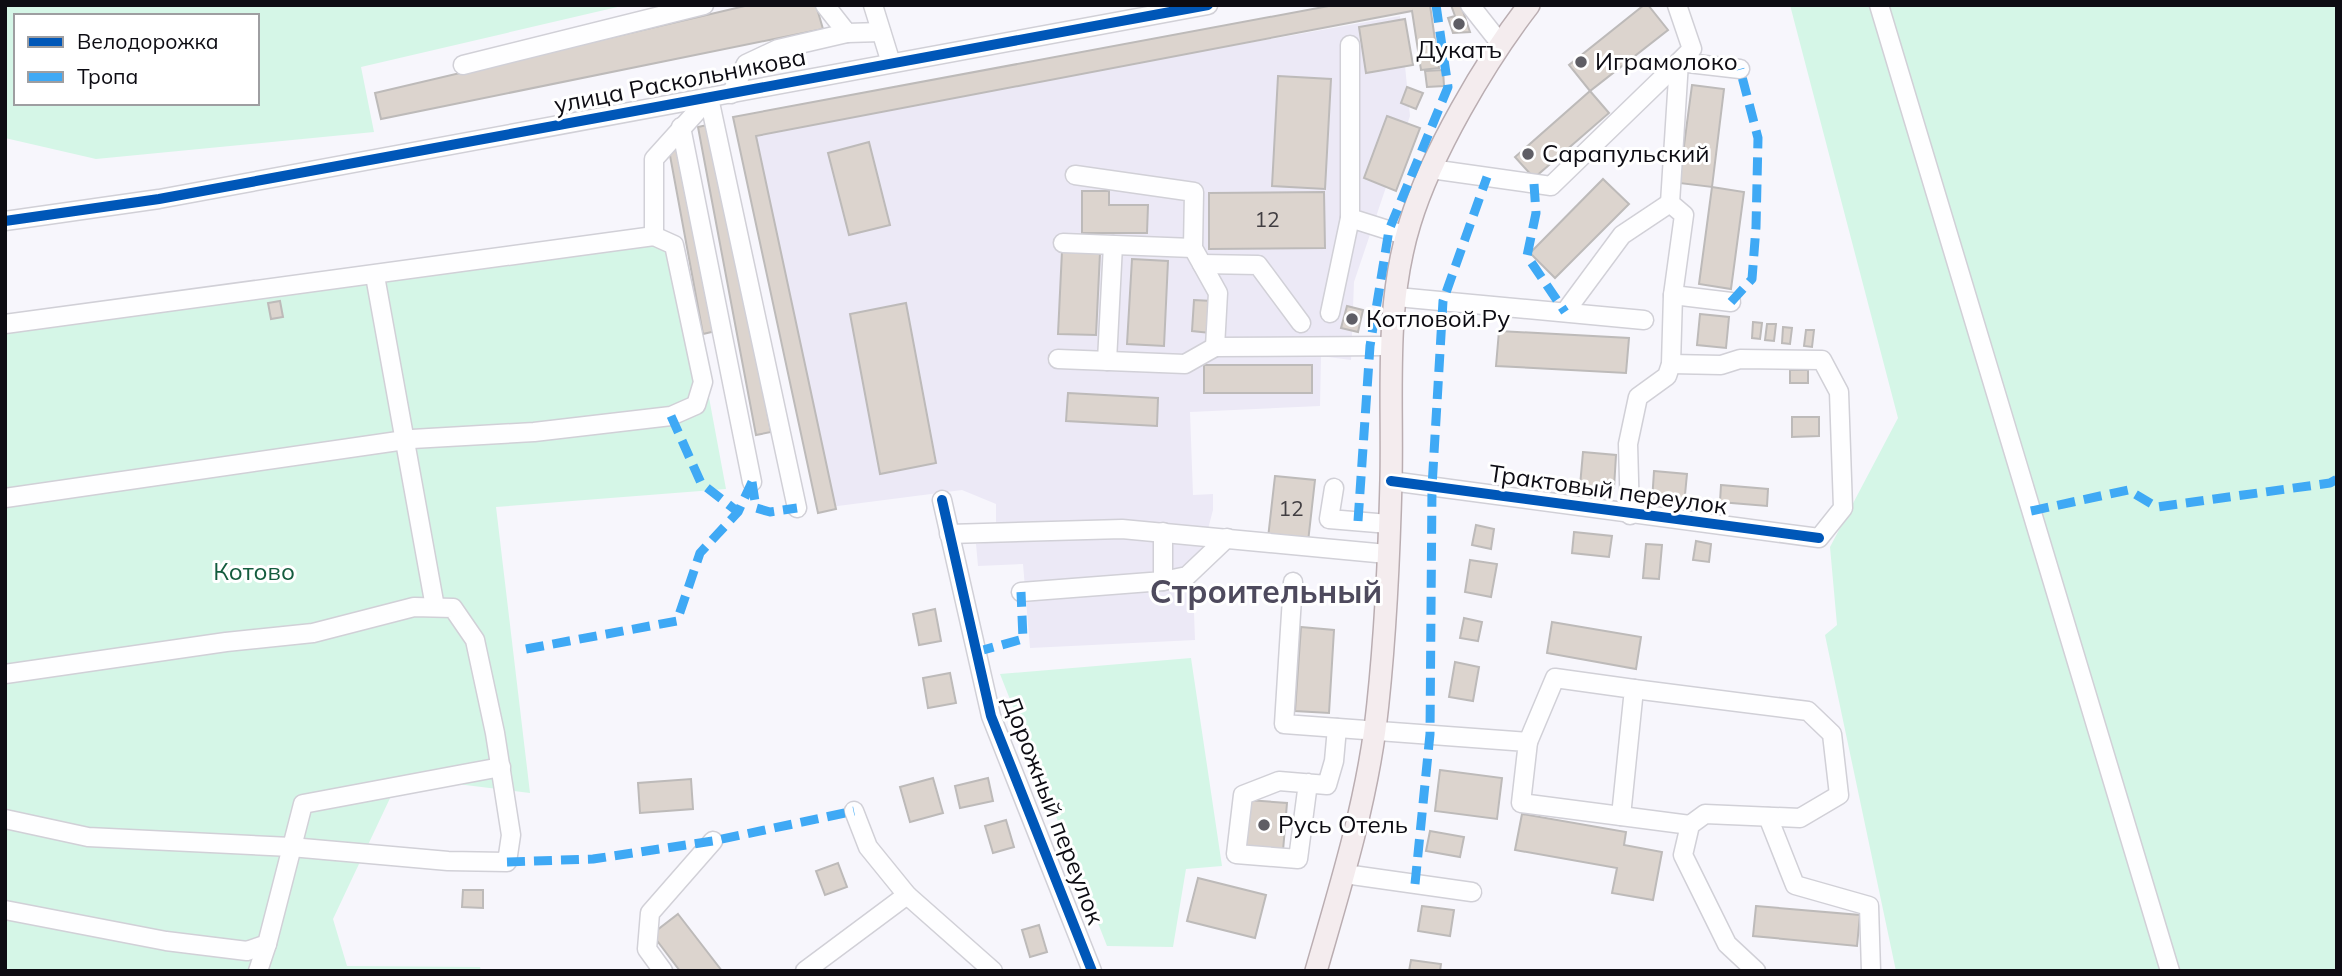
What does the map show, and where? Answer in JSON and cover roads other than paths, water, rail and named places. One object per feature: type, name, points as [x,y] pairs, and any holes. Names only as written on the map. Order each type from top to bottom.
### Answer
[{"type":"main road","points":[[1316,971],[1345,874],[1374,730],[1391,481],[1390,346],[1408,236],[1431,169],[1504,38],[1529,5]]},
{"type":"street","points":[[463,65],[704,5]]},
{"type":"street","points":[[825,5],[847,33]]},
{"type":"street","points":[[873,5],[891,63]]},
{"type":"street","points":[[1470,5],[1504,38]]},
{"type":"street","points":[[1431,169],[1551,187],[1692,49],[1678,5]]},
{"type":"street","points":[[1879,5],[2170,971]]},
{"type":"street","name":"улица Раскольникова","points":[[5,221],[159,199],[709,98],[1129,13],[1202,6]]},
{"type":"street","points":[[731,93],[746,64],[778,49],[847,33],[881,32]]},
{"type":"street","points":[[1330,313],[1350,218],[1350,45]]},
{"type":"street","points":[[1679,62],[1740,69]]},
{"type":"street","points":[[1670,203],[1679,62]]},
{"type":"street","points":[[654,236],[654,159],[709,98]]},
{"type":"street","points":[[709,98],[797,508]]},
{"type":"street","points":[[681,127],[752,482]]},
{"type":"street","points":[[1075,175],[1194,191],[1193,248],[1217,293],[1215,347]]},
{"type":"street","points":[[1630,515],[1628,444],[1637,397],[1667,376],[1671,364],[1674,295],[1684,215],[1670,203]]},
{"type":"street","points":[[1565,312],[1622,235],[1670,203]]},
{"type":"street","points":[[1350,218],[1408,236]]},
{"type":"street","points":[[5,324],[375,276],[654,236],[674,245],[704,382],[696,405],[671,416],[534,432],[404,441],[5,498]]},
{"type":"street","points":[[1063,243],[1193,248]]},
{"type":"street","points":[[1107,361],[1113,245]]},
{"type":"street","points":[[1202,264],[1258,265],[1301,323]]},
{"type":"street","points":[[375,276],[435,607]]},
{"type":"street","points":[[1674,295],[1731,302]]},
{"type":"street","points":[[1396,297],[1644,320]]},
{"type":"street","points":[[1058,359],[1185,364],[1215,347],[1390,346]]},
{"type":"street","name":"Трактовый переулок","points":[[1391,481],[1630,515],[1819,538],[1843,508],[1839,392],[1822,360],[1740,359],[1721,365],[1671,364]]},
{"type":"street","points":[[1334,488],[1328,519],[1389,524]]},
{"type":"street","name":"Дорожный переулок","points":[[942,499],[990,716],[1092,971]]},
{"type":"street","points":[[949,534],[1122,529],[1387,554]]},
{"type":"street","points":[[1163,532],[1163,581]]},
{"type":"street","points":[[1021,592],[1163,581],[1187,576],[1227,538]]},
{"type":"street","points":[[1293,582],[1284,724],[1528,742]]},
{"type":"street","points":[[5,674],[226,642],[313,633],[414,607],[453,608],[475,640],[501,768],[511,835],[507,862],[384,857],[291,847],[88,837],[5,819]]},
{"type":"street","points":[[1690,825],[1521,803],[1528,742],[1555,678],[1808,711],[1832,734],[1839,795],[1800,818],[1705,814],[1690,825],[1683,855],[1727,944],[1756,971]]},
{"type":"street","points":[[1620,816],[1634,689]]},
{"type":"street","points":[[1308,783],[1298,859],[1236,854],[1243,795],[1279,781],[1308,783],[1328,785],[1334,761],[1337,728]]},
{"type":"street","points":[[258,971],[303,804],[501,768]]},
{"type":"street","points":[[854,811],[868,847],[907,895],[993,971]]},
{"type":"street","points":[[1768,817],[1795,886],[1869,906],[1871,971]]},
{"type":"street","points":[[663,971],[648,949],[650,913],[713,841]]},
{"type":"street","points":[[1345,874],[1472,892]]},
{"type":"street","points":[[805,971],[907,895]]},
{"type":"street","points":[[5,909],[166,941],[247,951],[267,944]]},
{"type":"place","name":"Дукатъ","points":[[1459,24]]},
{"type":"place","name":"Играмолоко","points":[[1581,62]]},
{"type":"place","name":"Сарапульский","points":[[1528,154]]},
{"type":"place","name":"Котловой.Ру","points":[[1352,319]]},
{"type":"place","name":"Русь Отель","points":[[1264,825]]},
{"type":"district","name":"Строительный","points":[[1266,592]]},
{"type":"park label","name":"Котово","points":[[254,572]]}]
